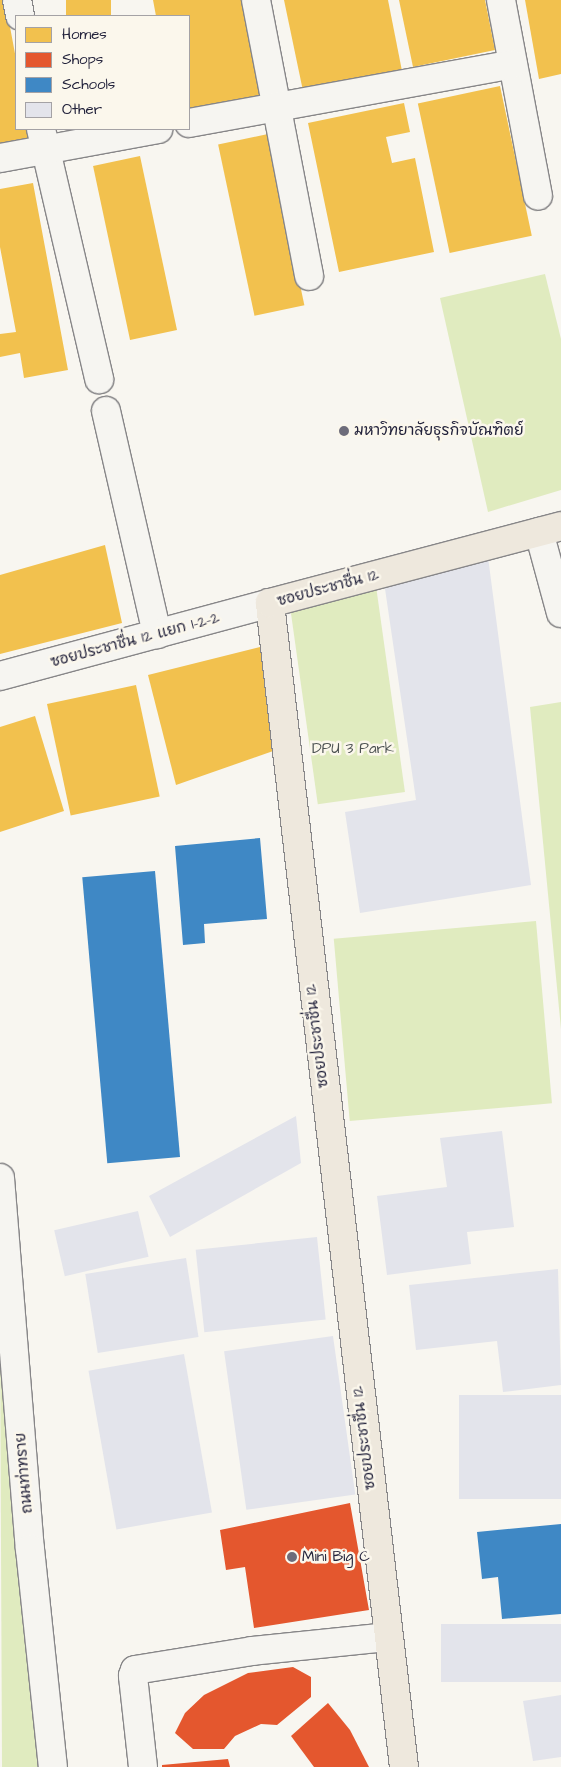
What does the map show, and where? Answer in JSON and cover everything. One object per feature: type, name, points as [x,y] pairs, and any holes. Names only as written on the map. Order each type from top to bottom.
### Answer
[{"type":"main road","name":"ซอยประชาชื่น 12","points":[[404,1767],[270,603],[550,529]]},
{"type":"street","points":[[17,0],[20,15]]},
{"type":"street","points":[[256,0],[309,276]]},
{"type":"street","points":[[501,0],[538,196]]},
{"type":"street","points":[[190,123],[513,64]]},
{"type":"street","points":[[0,158],[43,139],[146,130]]},
{"type":"street","points":[[43,139],[100,379]]},
{"type":"street","points":[[106,412],[156,634]]},
{"type":"street","points":[[550,529],[561,613]]},
{"type":"street","name":"ซอยประชาชื่น 12 แยก 1-2-2","points":[[0,676],[270,603]]},
{"type":"street","name":"ถนนท่าทราย","points":[[0,1178],[30,1549],[52,1767]]},
{"type":"street","points":[[143,1767],[133,1676],[135,1670],[252,1651],[388,1637]]},
{"type":"green space","points":[[545,274],[561,339],[561,490],[488,512],[440,298]]},
{"type":"green space","name":"DPU 3 Park","points":[[376,586],[405,792],[318,804],[289,598]]},
{"type":"green space","points":[[561,702],[561,1029],[530,707]]},
{"type":"green space","points":[[536,921],[552,1103],[350,1121],[334,939]]},
{"type":"green space","points":[[0,1322],[45,1767],[2,1767]]},
{"type":"building: Homes","points":[[0,0],[5,0],[15,54],[15,130],[29,130],[33,147],[0,153]]},
{"type":"building: Homes","points":[[66,0],[111,0],[111,15],[66,15]]},
{"type":"building: Homes","points":[[153,0],[246,0],[265,100],[190,115],[190,15],[156,15]]},
{"type":"building: Homes","points":[[284,0],[388,0],[402,71],[303,91]]},
{"type":"building: Homes","points":[[399,0],[485,0],[495,50],[413,67]]},
{"type":"building: Homes","points":[[525,0],[561,0],[561,74],[539,79]]},
{"type":"building: Homes","points":[[500,86],[532,236],[450,253],[418,103]]},
{"type":"building: Homes","points":[[404,103],[410,132],[386,137],[392,163],[415,158],[434,252],[339,272],[308,123]]},
{"type":"building: Homes","points":[[268,134],[304,305],[254,316],[218,145]]},
{"type":"building: Homes","points":[[140,156],[177,330],[130,340],[93,166]]},
{"type":"building: Homes","points":[[33,183],[68,370],[24,378],[20,353],[0,357],[0,334],[16,332],[0,247],[0,189]]},
{"type":"building: Homes","points":[[105,545],[122,623],[0,654],[0,575]]},
{"type":"building: Homes","points":[[268,645],[276,750],[176,785],[148,675]]},
{"type":"building: Homes","points":[[136,685],[160,797],[71,815],[47,704]]},
{"type":"building: Homes","points":[[35,716],[64,811],[0,832],[0,727]]},
{"type":"building: Shops","name":"Mini Big C","points":[[350,1503],[369,1610],[254,1628],[245,1567],[226,1570],[220,1530]]},
{"type":"building: Shops","points":[[293,1667],[311,1677],[311,1697],[277,1725],[261,1724],[235,1736],[224,1749],[193,1749],[175,1733],[185,1713],[204,1695],[248,1673]]},
{"type":"building: Shops","points":[[328,1703],[350,1730],[369,1767],[314,1767],[291,1736]]},
{"type":"building: Shops","points":[[228,1759],[230,1767],[162,1767],[162,1765]]},
{"type":"building: Schools","points":[[260,838],[267,919],[204,924],[205,943],[183,945],[175,846]]},
{"type":"building: Schools","points":[[155,871],[180,1157],[107,1163],[82,877]]},
{"type":"building: Schools","points":[[561,1524],[561,1614],[502,1619],[498,1577],[482,1579],[477,1532]]},
{"type":"building: Other","points":[[488,557],[531,885],[360,913],[345,812],[416,800],[384,582]]},
{"type":"building: Other","points":[[296,1116],[301,1163],[170,1237],[149,1196]]},
{"type":"building: Other","points":[[502,1131],[514,1227],[467,1232],[471,1264],[387,1275],[377,1196],[447,1187],[440,1138]]},
{"type":"building: Other","points":[[138,1211],[149,1257],[65,1276],[54,1230]]},
{"type":"building: Other","points":[[317,1237],[326,1320],[204,1332],[196,1250]]},
{"type":"building: Other","points":[[186,1258],[199,1337],[98,1353],[85,1274]]},
{"type":"building: Other","points":[[558,1269],[561,1385],[503,1392],[497,1341],[416,1350],[409,1285]]},
{"type":"building: Other","points":[[333,1336],[355,1494],[246,1510],[224,1351]]},
{"type":"building: Other","points":[[184,1354],[212,1513],[116,1529],[88,1371]]},
{"type":"building: Other","points":[[459,1395],[561,1395],[561,1499],[459,1499]]},
{"type":"building: Other","points":[[441,1624],[561,1624],[561,1682],[441,1682]]},
{"type":"building: Other","points":[[561,1695],[561,1757],[533,1761],[523,1701]]},
{"type":"place","name":"มหาวิทยาลัยธุรกิจบัณฑิตย์","points":[[344,431]]},
{"type":"place","name":"Mini Big C","points":[[292,1557]]}]
